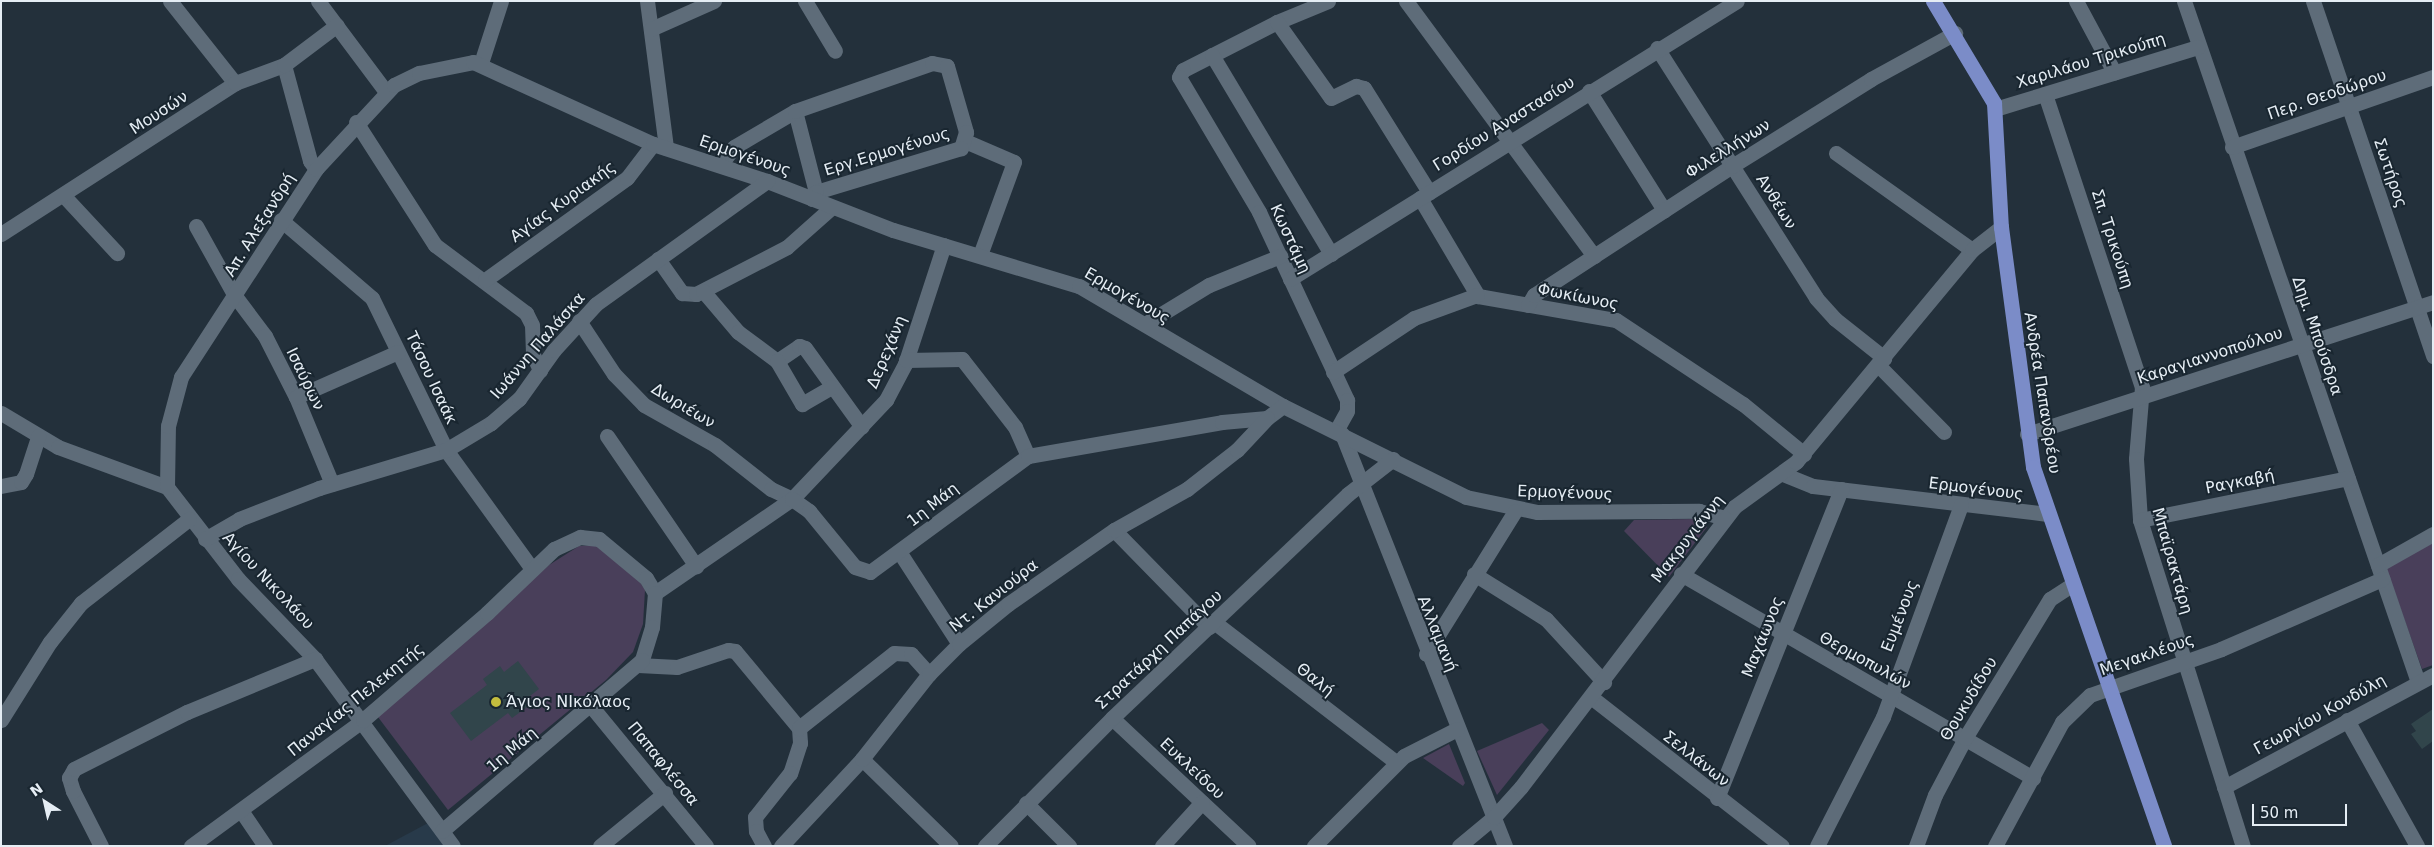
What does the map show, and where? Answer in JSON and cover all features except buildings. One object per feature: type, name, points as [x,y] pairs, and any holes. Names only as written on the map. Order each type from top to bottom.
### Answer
[{"type":"main road","name":"Ανδρέα Παπανδρέου","points":[[1933,1],[1955,33],[1987,88],[1995,110],[2002,227],[2027,434],[2047,514],[2164,846]]},
{"type":"street","points":[[170,1],[235,83]]},
{"type":"street","points":[[318,1],[386,92]]},
{"type":"street","points":[[481,64],[501,1]]},
{"type":"street","points":[[647,1],[652,29],[659,146]]},
{"type":"street","points":[[652,29],[714,1]]},
{"type":"street","points":[[805,1],[835,51]]},
{"type":"street","points":[[1328,1],[1277,22],[1212,55],[1331,254]]},
{"type":"street","points":[[1406,1],[1511,140],[1594,256]]},
{"type":"street","name":"Γορδίου Αναστασίου","points":[[1290,279],[1656,48],[1737,1]]},
{"type":"street","points":[[2076,1],[2114,72]]},
{"type":"street","name":"Δημ. Μπούσδρα","points":[[2184,1],[2232,147],[2418,682]]},
{"type":"street","name":"Σωτήρος","points":[[2313,1],[2433,356]]},
{"type":"street","points":[[1277,22],[1331,98],[1356,86],[1364,88],[1477,295],[1414,318],[1333,372]]},
{"type":"street","name":"Μουσών","points":[[1,234],[64,196],[235,83],[284,65],[337,25]]},
{"type":"street","name":"Φιλελλήνων","points":[[1528,305],[1534,295],[1732,166],[1871,79],[1955,33]]},
{"type":"street","name":"Χαριλάου Τρικούπη","points":[[1995,110],[2198,47]]},
{"type":"street","name":"Ανθέων","points":[[1656,48],[1822,306],[1881,361],[1944,432]]},
{"type":"street","name":"Κωστάμη","points":[[1212,55],[1183,70],[1179,77],[1259,212],[1348,405],[1339,432]]},
{"type":"street","name":"Απ. Αλεξανδρή","points":[[167,487],[168,426],[175,393],[189,363],[235,296],[281,220],[316,169],[356,122],[386,92],[419,73],[458,63],[481,64]]},
{"type":"street","name":"Εργ.Ερμογένους","points":[[720,165],[734,147],[795,111],[932,63],[943,63],[949,71],[965,141],[954,152],[814,195],[795,111]]},
{"type":"street","name":"Ερμογένους","points":[[481,64],[659,146],[814,195],[832,207],[944,245],[1079,286],[1283,406],[1339,432],[1466,497],[1515,511],[1555,514],[1698,511],[1725,518]]},
{"type":"street","points":[[284,65],[310,161],[316,169]]},
{"type":"street","name":"Περ. Θεοδώρου","points":[[2232,147],[2433,77]]},
{"type":"street","points":[[1589,91],[1664,210]]},
{"type":"street","name":"Σπ. Τρικούπη","points":[[2045,94],[2143,396]]},
{"type":"street","points":[[356,122],[432,241],[485,280],[528,317],[532,355],[540,370]]},
{"type":"street","points":[[965,141],[1014,162],[980,255]]},
{"type":"street","name":"Αγίας Κυριακής","points":[[485,280],[627,178],[659,146]]},
{"type":"street","points":[[1836,153],[1972,250]]},
{"type":"street","name":"Ιωάννη Παλάσκα","points":[[204,539],[238,519],[332,484],[446,450],[507,411],[579,321],[658,259],[767,181]]},
{"type":"street","points":[[64,196],[117,253]]},
{"type":"street","points":[[658,259],[684,294],[703,292],[787,247],[832,207]]},
{"type":"street","name":"Τάσου Ισαάκ","points":[[281,220],[369,294],[446,450],[532,569]]},
{"type":"street","name":"Ισαύρων","points":[[196,226],[235,296],[265,336],[296,397],[332,484]]},
{"type":"street","name":"Μακρυγιάννη","points":[[1459,846],[1494,818],[1604,682],[1681,574],[1725,518],[1745,498],[1783,474],[1804,454],[1972,250],[2002,227]]},
{"type":"street","name":"Δερεχάνη","points":[[792,499],[886,400],[906,360],[944,245]]},
{"type":"street","points":[[1145,324],[1208,285],[1280,256]]},
{"type":"street","points":[[703,292],[738,332],[777,361],[802,404],[831,387]]},
{"type":"street","name":"Φωκίωνος","points":[[1477,295],[1621,323],[1744,404],[1804,454]]},
{"type":"street","name":"Καραγιαννοπούλου","points":[[2027,434],[2433,302]]},
{"type":"street","name":"Δωριέων","points":[[579,321],[614,374],[644,405],[715,445],[767,485],[792,499]]},
{"type":"street","points":[[777,361],[800,346],[804,348],[862,427]]},
{"type":"street","points":[[296,397],[398,352]]},
{"type":"street","points":[[906,360],[962,359],[1015,427],[1028,456]]},
{"type":"street","name":"Μπαϊρακτάρη","points":[[2143,396],[2136,458],[2140,520],[2243,846]]},
{"type":"street","points":[[1267,418],[1283,406]]},
{"type":"street","points":[[1,412],[38,436],[66,450],[167,487]]},
{"type":"street","name":"1η Μάη","points":[[792,499],[809,511],[860,570],[874,570],[900,553],[1028,456],[1222,422],[1267,418]]},
{"type":"street","name":"Ντ. Κανιούρα","points":[[781,846],[862,759],[929,674],[959,644],[1008,604],[1114,530],[1187,489],[1237,450],[1267,418]]},
{"type":"street","name":"Αλλαμανή","points":[[1339,432],[1426,654],[1505,846]]},
{"type":"street","points":[[1,486],[21,482],[26,474],[38,436]]},
{"type":"street","points":[[608,436],[696,566]]},
{"type":"street","name":"Στρατάρχη Παπάγου","points":[[985,846],[1112,718],[1360,483],[1393,459]]},
{"type":"street","name":"Ερμογένους","points":[[1783,474],[1813,486],[2047,514]]},
{"type":"street","name":"Ραγκαβή","points":[[2140,520],[2348,478]]},
{"type":"street","name":"Αγίου Νικολάου","points":[[167,487],[204,539],[315,659],[363,720],[453,846]]},
{"type":"street","name":"Μαχάωνος","points":[[1717,798],[1841,489]]},
{"type":"street","points":[[532,569],[565,542],[588,536],[606,544],[646,578],[655,593],[792,499]]},
{"type":"street","name":"Ευμένους","points":[[1817,846],[1891,696],[1961,505]]},
{"type":"street","points":[[1426,654],[1474,574],[1515,511]]},
{"type":"street","points":[[1,720],[50,642],[81,603],[190,519]]},
{"type":"street","name":"Θαλή","points":[[1114,530],[1212,624],[1396,762]]},
{"type":"street","name":"Μεγακλέους","points":[[1994,846],[2066,717],[2086,698],[2108,686],[2184,662],[2380,572],[2433,534]]},
{"type":"street","points":[[900,553],[959,644]]},
{"type":"street","name":"Παναγίας Πελεκητής","points":[[191,846],[242,812],[363,720],[487,614],[532,569]]},
{"type":"street","points":[[1474,574],[1546,619],[1604,682]]},
{"type":"street","name":"Θερμοπυλών","points":[[1681,574],[2033,778]]},
{"type":"street","name":"Θουκυδίδου","points":[[1916,846],[1935,795],[1965,738],[2050,599],[2073,584]]},
{"type":"street","name":"1η Μάη","points":[[442,831],[638,665],[648,642],[655,593]]},
{"type":"street","points":[[638,665],[677,667],[728,650],[735,651],[799,728],[800,743],[790,773],[754,817],[756,831],[764,846]]},
{"type":"street","points":[[799,728],[894,653],[911,654],[929,674]]},
{"type":"street","points":[[101,846],[73,791],[69,778],[74,770],[188,712],[315,659]]},
{"type":"street","name":"Γεωργίου Κονδύλη","points":[[2224,787],[2433,675]]},
{"type":"street","name":"Σελλάνων","points":[[1591,698],[1717,798],[1782,846]]},
{"type":"street","name":"Παπαφλέσσα","points":[[591,706],[665,793],[706,846]]},
{"type":"street","name":"Ευκλείδου","points":[[1112,718],[1249,846]]},
{"type":"street","points":[[2347,720],[2417,846]]},
{"type":"street","points":[[1314,846],[1396,762],[1457,729]]},
{"type":"street","points":[[862,759],[951,846]]},
{"type":"street","points":[[600,846],[665,793]]},
{"type":"street","points":[[1162,846],[1202,802]]},
{"type":"street","points":[[1026,803],[1069,846]]},
{"type":"street","points":[[242,812],[265,846]]},
{"type":"shaded area","points":[[1693,519],[1707,527],[1669,577],[1624,531],[1634,520]]},
{"type":"shaded area","points":[[2433,541],[2433,665],[2422,669],[2386,568]]},
{"type":"shaded area","points":[[596,545],[640,582],[645,590],[643,624],[633,652],[606,680],[448,810],[378,717],[549,565],[579,546]]},
{"type":"shaded area","points":[[1542,723],[1549,730],[1497,795],[1477,751]]},
{"type":"shaded area","points":[[1449,744],[1465,783],[1463,786],[1423,758]]},
{"type":"shaded area","points":[[428,823],[445,846],[385,846]]},
{"type":"place","name":"Άγιος ΝΙκόλαος","points":[[496,702]]}]
